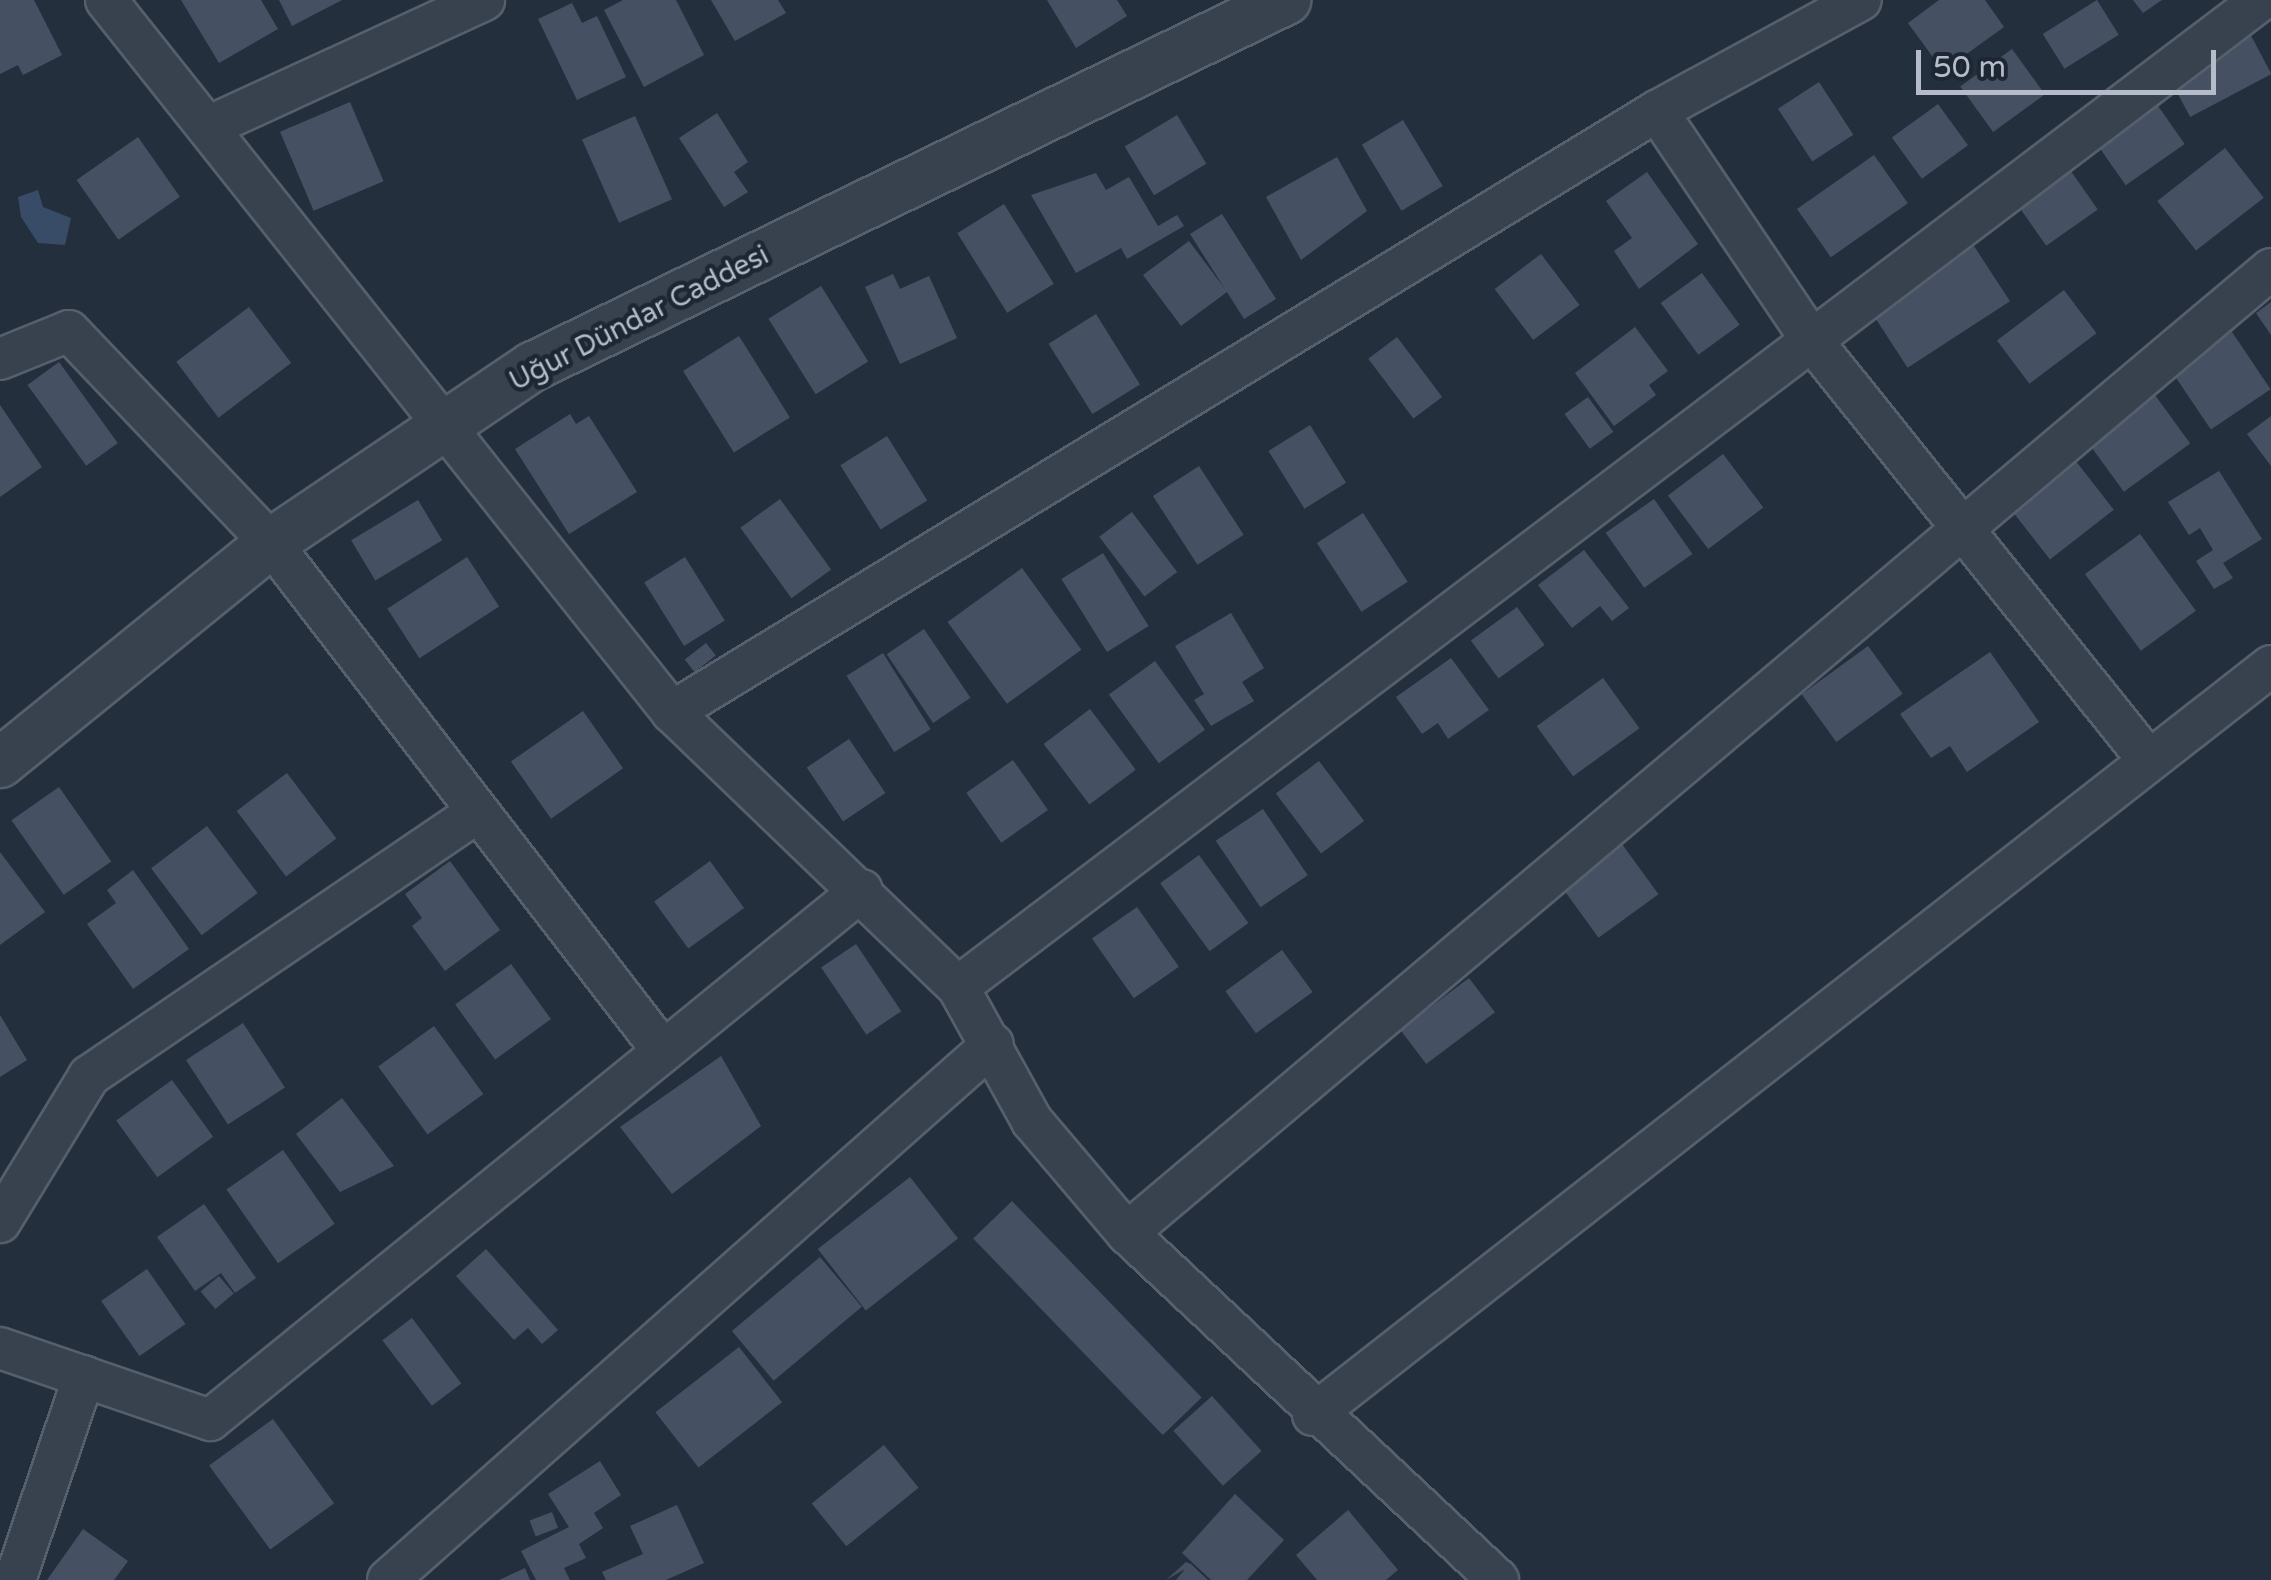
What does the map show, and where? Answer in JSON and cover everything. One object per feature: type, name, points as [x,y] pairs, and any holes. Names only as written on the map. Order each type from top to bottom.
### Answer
[{"type":"street","points":[[106,0],[672,712],[862,890],[958,987],[993,1044],[1032,1121],[1127,1233],[1313,1416],[1498,1580]]},
{"type":"street","points":[[208,126],[484,0]]},
{"type":"street","name":"Uğur Dündar Caddesi","points":[[0,763],[271,542],[532,367],[1286,0]]},
{"type":"street","points":[[672,712],[1657,111],[1861,0]]},
{"type":"street","points":[[958,987],[2261,0]]},
{"type":"street","points":[[1657,111],[1814,342],[1962,521],[2149,761]]},
{"type":"street","points":[[1127,1233],[1962,521],[2271,269]]},
{"type":"street","points":[[0,358],[69,331],[271,542],[663,1052]]},
{"type":"street","points":[[1313,1416],[2271,666]]},
{"type":"street","points":[[0,1222],[89,1076],[477,812]]},
{"type":"street","points":[[0,1348],[210,1420],[862,890]]},
{"type":"street","points":[[388,1580],[993,1044]]},
{"type":"street","points":[[16,1580],[84,1376]]},
{"type":"water","points":[[38,190],[43,207],[71,218],[65,245],[38,243],[21,217],[18,197]]},
{"type":"building","points":[[0,0],[34,0],[62,55],[23,75],[18,65],[0,74]]},
{"type":"building","points":[[181,0],[261,0],[278,29],[219,63]]},
{"type":"building","points":[[279,0],[342,0],[292,26]]},
{"type":"building","points":[[623,0],[676,0],[704,55],[644,87],[604,10]]},
{"type":"building","points":[[711,0],[778,0],[786,13],[735,41]]},
{"type":"building","points":[[1047,0],[1117,0],[1127,16],[1076,48]]},
{"type":"building","points":[[1939,0],[1985,0],[2004,27],[1943,71],[1908,23]]},
{"type":"building","points":[[2097,0],[2119,35],[2064,69],[2043,34]]},
{"type":"building","points":[[2133,0],[2162,0],[2143,13]]},
{"type":"building","points":[[572,3],[582,23],[597,16],[626,77],[577,100],[538,19]]},
{"type":"building","points":[[2247,28],[2271,74],[2190,117],[2166,71]]},
{"type":"building","points":[[2012,49],[2045,94],[1993,132],[1960,87]]},
{"type":"building","points":[[1819,82],[1853,135],[1812,162],[1778,109]]},
{"type":"building","points":[[350,102],[384,181],[314,211],[280,132]]},
{"type":"building","points":[[2156,103],[2185,144],[2126,185],[2097,144]]},
{"type":"building","points":[[1938,104],[1968,145],[1922,179],[1892,138]]},
{"type":"building","points":[[717,113],[748,162],[734,172],[748,192],[724,207],[679,138]]},
{"type":"building","points":[[1177,115],[1206,164],[1154,195],[1125,146]]},
{"type":"building","points":[[635,116],[672,199],[619,223],[582,140]]},
{"type":"building","points":[[1403,120],[1443,186],[1402,211],[1362,145]]},
{"type":"building","points":[[138,137],[180,197],[118,240],[77,180]]},
{"type":"building","points":[[2225,148],[2264,198],[2196,251],[2157,201]]},
{"type":"building","points":[[1874,155],[1908,203],[1831,257],[1797,209]]},
{"type":"building","points":[[1337,157],[1367,211],[1301,260],[1266,197]]},
{"type":"building","points":[[2068,167],[2098,210],[2046,246],[2016,203]]},
{"type":"building","points":[[1647,172],[1698,244],[1639,289],[1614,251],[1632,238],[1606,201]]},
{"type":"building","points":[[1096,173],[1106,190],[1129,177],[1158,226],[1177,215],[1184,226],[1127,259],[1121,248],[1076,273],[1031,195]]},
{"type":"building","points":[[1004,204],[1054,284],[1007,313],[957,233]]},
{"type":"building","points":[[1222,214],[1276,299],[1244,319],[1227,292],[1181,326],[1143,275],[1189,241],[1225,289],[1190,234]]},
{"type":"building","points":[[1974,246],[2010,301],[1908,368],[1872,312]]},
{"type":"building","points":[[1541,254],[1580,305],[1533,340],[1495,289]]},
{"type":"building","points":[[1702,273],[1740,325],[1698,355],[1661,303]]},
{"type":"building","points":[[893,274],[900,289],[929,276],[957,338],[900,364],[865,287]]},
{"type":"building","points":[[821,286],[868,361],[816,394],[768,319]]},
{"type":"building","points":[[2064,290],[2096,333],[2029,384],[1997,341]]},
{"type":"building","points":[[2271,302],[2271,335],[2256,313]]},
{"type":"building","points":[[249,307],[291,363],[218,418],[176,362]]},
{"type":"building","points":[[1096,314],[1140,384],[1092,414],[1049,344]]},
{"type":"building","points":[[1635,327],[1668,371],[1649,385],[1656,395],[1614,426],[1575,373]]},
{"type":"building","points":[[2232,332],[2271,389],[2211,429],[2172,372]]},
{"type":"building","points":[[739,336],[790,417],[734,452],[683,371]]},
{"type":"building","points":[[1397,337],[1442,397],[1413,419],[1368,359]]},
{"type":"building","points":[[59,362],[118,443],[86,466],[27,385]]},
{"type":"building","points":[[2152,391],[2190,444],[2124,492],[2086,439]]},
{"type":"building","points":[[1588,397],[1613,432],[1590,449],[1565,414]]},
{"type":"building","points":[[0,405],[42,467],[0,497]]},
{"type":"building","points":[[570,414],[576,424],[589,416],[637,492],[569,534],[515,449]]},
{"type":"building","points":[[2271,416],[2271,466],[2247,434]]},
{"type":"building","points":[[1310,425],[1346,483],[1304,509],[1268,451]]},
{"type":"building","points":[[887,436],[927,500],[881,530],[840,465]]},
{"type":"building","points":[[1723,454],[1763,508],[1708,549],[1668,496]]},
{"type":"building","points":[[2075,460],[2114,510],[2050,560],[2011,510]]},
{"type":"building","points":[[1199,466],[1244,535],[1198,565],[1153,496]]},
{"type":"building","points":[[2219,471],[2262,539],[2223,563],[2233,578],[2214,589],[2196,561],[2213,550],[2200,528],[2189,535],[2168,502]]},
{"type":"building","points":[[780,499],[831,569],[791,598],[740,528]]},
{"type":"building","points":[[1654,499],[1692,554],[1644,588],[1606,533]]},
{"type":"building","points":[[418,500],[442,540],[375,580],[351,540]]},
{"type":"building","points":[[1132,512],[1177,572],[1144,597],[1099,537]]},
{"type":"building","points":[[1363,513],[1408,582],[1362,612],[1317,543]]},
{"type":"building","points":[[2140,534],[2196,611],[2141,651],[2085,574]]},
{"type":"building","points":[[1584,550],[1629,608],[1612,621],[1600,606],[1572,628],[1538,585]]},
{"type":"building","points":[[1103,553],[1149,626],[1107,652],[1061,579]]},
{"type":"building","points":[[467,557],[499,606],[419,658],[387,609]]},
{"type":"building","points":[[685,557],[725,621],[684,646],[644,582]]},
{"type":"building","points":[[1022,568],[1081,650],[1007,704],[948,622]]},
{"type":"building","points":[[1517,607],[1545,645],[1499,679],[1471,641]]},
{"type":"building","points":[[1231,613],[1264,668],[1242,682],[1254,701],[1211,726],[1194,700],[1204,694],[1175,646]]},
{"type":"building","points":[[924,629],[970,698],[933,723],[887,654]]},
{"type":"building","points":[[706,643],[716,656],[695,672],[685,660]]},
{"type":"building","points":[[1868,646],[1903,694],[1836,742],[1802,694]]},
{"type":"building","points":[[1990,652],[2039,722],[1967,772],[1950,746],[1931,758],[1900,714]]},
{"type":"building","points":[[883,653],[931,729],[894,752],[847,676]]},
{"type":"building","points":[[1451,658],[1489,710],[1448,739],[1438,723],[1422,734],[1396,697]]},
{"type":"building","points":[[1155,661],[1205,730],[1159,763],[1109,695]]},
{"type":"building","points":[[1603,678],[1639,728],[1573,776],[1537,726]]},
{"type":"building","points":[[1090,709],[1136,770],[1089,805],[1044,744]]},
{"type":"building","points":[[583,711],[623,768],[551,819],[511,761]]},
{"type":"building","points":[[849,739],[885,793],[843,821],[807,768]]},
{"type":"building","points":[[1013,760],[1048,810],[1001,843],[966,793]]},
{"type":"building","points":[[1319,761],[1364,821],[1321,853],[1276,793]]},
{"type":"building","points":[[287,773],[336,838],[286,876],[237,811]]},
{"type":"building","points":[[59,787],[111,862],[64,895],[11,820]]},
{"type":"building","points":[[1263,809],[1308,875],[1260,907],[1216,841]]},
{"type":"building","points":[[207,826],[258,893],[202,935],[151,868]]},
{"type":"building","points":[[1622,844],[1658,894],[1599,938],[1562,887]]},
{"type":"building","points":[[0,852],[45,912],[0,945]]},
{"type":"building","points":[[1199,855],[1248,923],[1210,951],[1160,883]]},
{"type":"building","points":[[450,861],[500,930],[445,971],[412,926],[422,918],[405,894]]},
{"type":"building","points":[[710,861],[744,908],[688,948],[654,902]]},
{"type":"building","points":[[133,870],[189,949],[133,989],[87,924],[116,903],[107,890]]},
{"type":"building","points":[[1137,907],[1179,967],[1134,998],[1092,939]]},
{"type":"building","points":[[856,944],[901,1011],[866,1035],[821,967]]},
{"type":"building","points":[[1282,950],[1313,992],[1256,1033],[1225,991]]},
{"type":"building","points":[[511,964],[551,1019],[495,1060],[455,1005]]},
{"type":"building","points":[[1469,978],[1495,1012],[1426,1064],[1400,1030]]},
{"type":"building","points":[[0,1015],[27,1060],[0,1077]]},
{"type":"building","points":[[243,1023],[285,1088],[228,1125],[186,1060]]},
{"type":"building","points":[[434,1026],[483,1094],[428,1135],[378,1067]]},
{"type":"building","points":[[721,1056],[761,1126],[672,1194],[620,1127]]},
{"type":"building","points":[[172,1080],[213,1137],[157,1177],[116,1121]]},
{"type":"building","points":[[342,1098],[394,1166],[340,1192],[296,1134]]},
{"type":"building","points":[[283,1150],[335,1224],[278,1263],[226,1190]]},
{"type":"building","points":[[910,1177],[958,1238],[866,1310],[818,1249]]},
{"type":"building","points":[[1012,1201],[1202,1397],[1163,1435],[973,1239]]},
{"type":"building","points":[[204,1204],[256,1278],[235,1293],[221,1273],[195,1291],[157,1237]]},
{"type":"building","points":[[486,1249],[558,1330],[542,1344],[528,1328],[514,1340],[456,1276]]},
{"type":"building","points":[[820,1257],[862,1307],[774,1381],[732,1331]]},
{"type":"building","points":[[147,1269],[185,1324],[140,1356],[101,1301]]},
{"type":"building","points":[[219,1276],[234,1294],[215,1309],[201,1291]]},
{"type":"building","points":[[412,1318],[461,1383],[432,1406],[382,1340]]},
{"type":"building","points":[[739,1347],[782,1402],[699,1467],[655,1412]]},
{"type":"building","points":[[1212,1396],[1262,1451],[1223,1486],[1173,1431]]},
{"type":"building","points":[[273,1419],[334,1503],[270,1550],[209,1465]]},
{"type":"building","points":[[884,1445],[919,1488],[846,1546],[812,1504]]},
{"type":"building","points":[[600,1461],[621,1495],[594,1513],[603,1528],[579,1544],[586,1558],[564,1568],[570,1580],[536,1580],[521,1551],[569,1527],[548,1494]]},
{"type":"building","points":[[1235,1494],[1284,1540],[1247,1580],[1211,1580],[1182,1553]]},
{"type":"building","points":[[677,1505],[704,1563],[666,1580],[606,1580],[602,1572],[643,1554],[630,1526]]},
{"type":"building","points":[[1348,1510],[1398,1570],[1386,1580],[1317,1580],[1296,1555]]},
{"type":"building","points":[[552,1512],[558,1528],[536,1536],[530,1521]]},
{"type":"building","points":[[83,1529],[128,1561],[114,1580],[47,1580]]},
{"type":"building","points":[[1186,1562],[1208,1580],[1176,1580],[1185,1569],[1166,1580]]},
{"type":"building","points":[[525,1568],[530,1580],[499,1580]]}]
